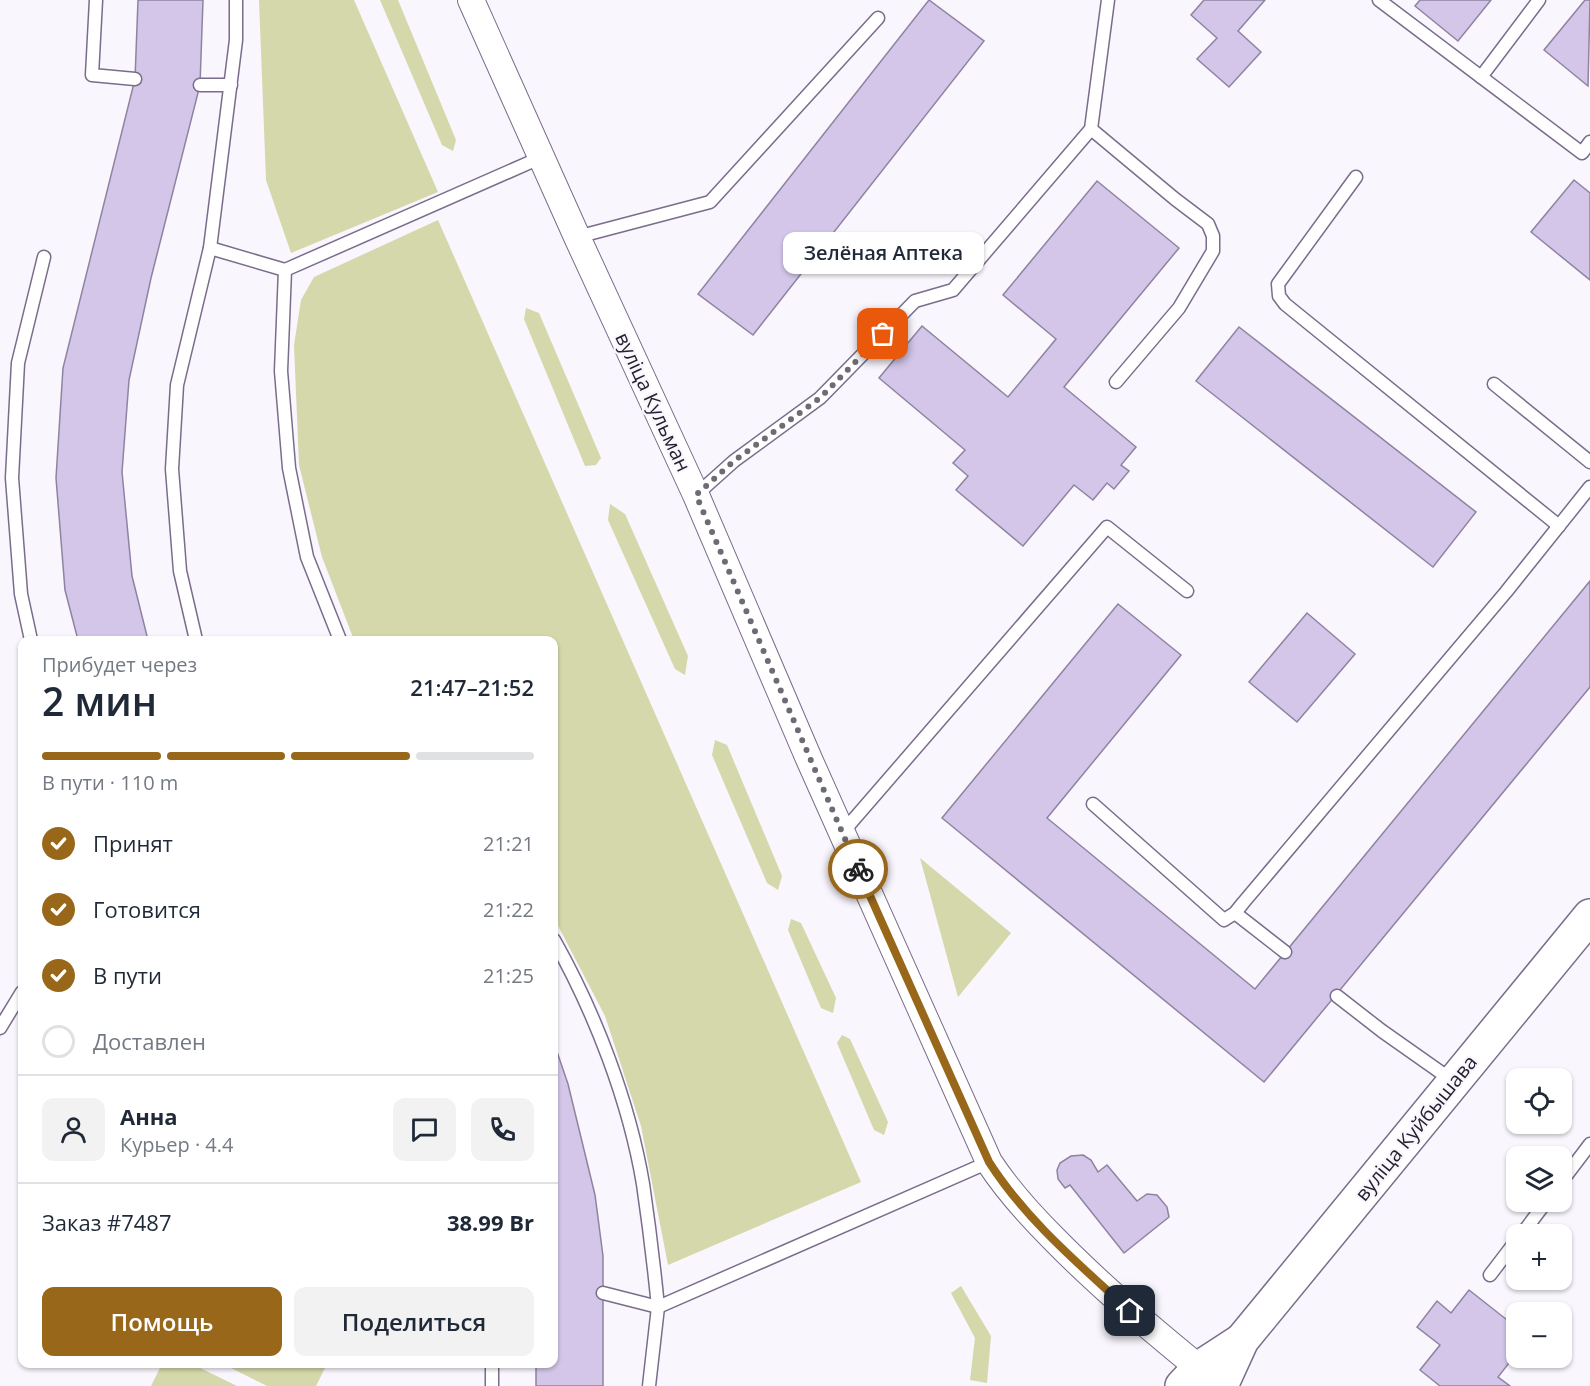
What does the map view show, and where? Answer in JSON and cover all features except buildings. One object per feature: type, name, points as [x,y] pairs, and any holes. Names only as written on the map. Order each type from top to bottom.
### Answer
[{"type":"main road","name":"вуліца Куйбышава","points":[[1206,1381],[1454,1082],[1587,926]]},
{"type":"street","name":"вуліца Кульман","points":[[471,0],[696,495],[842,833],[989,1162],[1005,1186],[1072,1258],[1206,1381]]},
{"type":"lane","points":[[96,0],[92,75],[135,79]]},
{"type":"lane","points":[[195,636],[180,571],[172,469],[177,385],[210,248],[236,40],[236,0]]},
{"type":"lane","points":[[696,495],[734,461],[820,398],[915,302],[953,290],[1091,129],[1108,0]]},
{"type":"lane","points":[[1379,0],[1582,153],[1590,142]]},
{"type":"lane","points":[[1481,77],[1539,0]]},
{"type":"lane","points":[[577,237],[710,202],[878,18]]},
{"type":"lane","points":[[200,85],[231,85]]},
{"type":"lane","points":[[1091,129],[1208,224],[1213,236],[1213,251],[1179,308],[1116,382]]},
{"type":"lane","points":[[210,248],[285,270],[542,157]]},
{"type":"lane","points":[[1356,177],[1278,284],[1279,296],[1285,304],[1559,526]]},
{"type":"lane","points":[[30,636],[21,594],[12,478],[18,363],[44,257]]},
{"type":"lane","points":[[285,270],[281,371],[289,468],[308,557],[338,636]]},
{"type":"lane","points":[[1494,384],[1590,462]]},
{"type":"lane","points":[[1093,804],[1224,920],[1235,913],[1498,601],[1590,488]]},
{"type":"lane","points":[[842,833],[1107,527],[1187,591]]},
{"type":"lane","points":[[1235,913],[1285,952]]},
{"type":"lane","points":[[558,947],[594,1022],[631,1132],[642,1183],[657,1307],[649,1386]]},
{"type":"lane","points":[[1337,996],[1454,1082]]},
{"type":"lane","points":[[0,1028],[18,999]]},
{"type":"lane","points":[[1572,1168],[1590,1144]]},
{"type":"lane","points":[[603,1293],[657,1307],[989,1162]]},
{"type":"lane","points":[[1490,1275],[1506,1254]]},
{"type":"lane","points":[[492,1368],[492,1386]]},
{"type":"green space","points":[[259,0],[354,0],[438,192],[291,253],[266,180]]},
{"type":"green space","points":[[380,0],[398,0],[456,140],[453,151],[442,145]]},
{"type":"green space","points":[[438,220],[861,1182],[668,1265],[641,1126],[605,1016],[558,926],[558,636],[352,636],[322,557],[299,465],[294,345],[301,300],[314,277]]},
{"type":"green space","points":[[526,308],[539,313],[601,458],[596,465],[585,466],[524,319]]},
{"type":"green space","points":[[610,504],[625,514],[688,656],[685,675],[675,669],[608,520]]},
{"type":"green space","points":[[715,740],[727,745],[782,876],[778,890],[767,883],[712,755]]},
{"type":"green space","points":[[920,858],[1011,933],[958,997]]},
{"type":"green space","points":[[791,919],[801,923],[836,998],[833,1013],[821,1008],[788,930]]},
{"type":"green space","points":[[842,1035],[850,1039],[888,1122],[884,1135],[874,1130],[837,1043]]},
{"type":"green space","points":[[961,1286],[991,1336],[987,1383],[970,1380],[975,1338],[951,1293]]},
{"type":"green space","points":[[160,1368],[200,1368],[237,1386],[151,1386]]},
{"type":"green space","points":[[231,1368],[325,1368],[316,1386],[267,1386]]},
{"type":"way so far","points":[[858,869],[696,495],[734,461],[820,398],[883,334]]},
{"type":"place","name":"Зелёная Аптека","points":[[883,334]]},
{"type":"route","points":[[858,869],[989,1162],[1005,1186],[1026,1210],[1072,1258],[1130,1311]]}]
